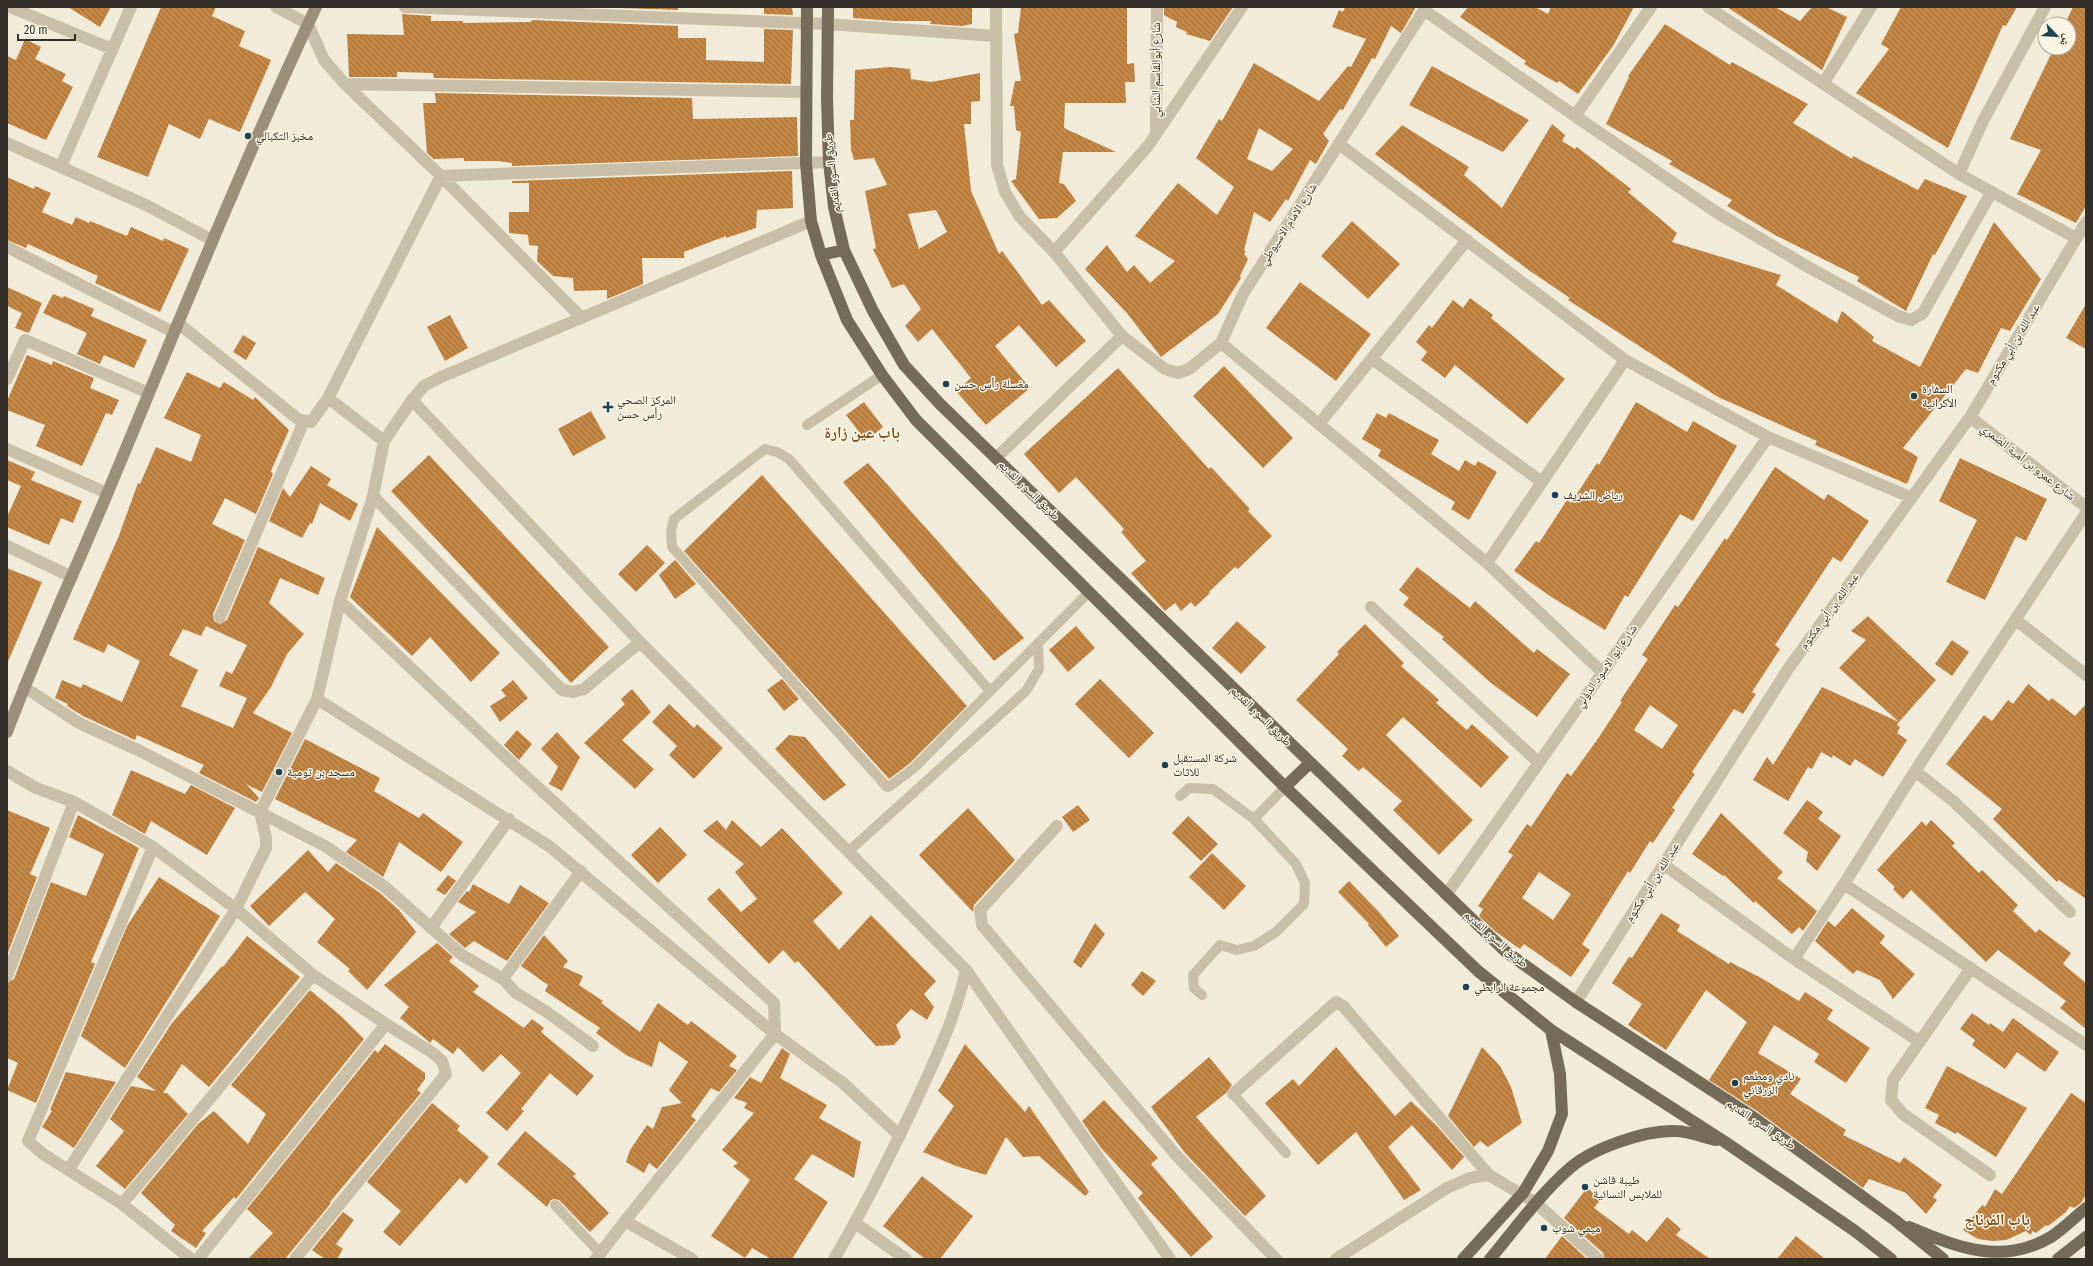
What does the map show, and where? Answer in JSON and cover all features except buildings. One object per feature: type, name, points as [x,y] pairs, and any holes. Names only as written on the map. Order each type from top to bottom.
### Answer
[{"type":"main road","name":"طريق السور القديم","points":[[807,7],[805,92],[806,163],[811,221],[821,255],[847,320],[882,375],[916,420],[1285,787],[1478,971],[1551,1030],[1725,1142],[1855,1231],[1891,1259]]},
{"type":"main road","name":"طريق السور القديم","points":[[828,7],[827,98],[829,162],[834,207],[844,250],[873,311],[904,365],[940,404],[1446,895],[1506,951],[1576,1002],[1753,1117],[1896,1221],[1943,1259]]},
{"type":"main road","points":[[821,255],[844,250]]},
{"type":"main road","points":[[1285,787],[1310,763]]},
{"type":"main road","points":[[1464,1259],[1523,1193],[1548,1151],[1562,1114],[1560,1074],[1551,1030]]},
{"type":"main road","points":[[1490,1259],[1536,1203],[1571,1167],[1604,1148],[1639,1134],[1675,1131],[1725,1142]]},
{"type":"main road","points":[[1896,1221],[1966,1251],[1984,1255],[2002,1255],[2019,1252],[2036,1246],[2051,1237],[2086,1208]]},
{"type":"main road","points":[[2058,1259],[2086,1237]]},
{"type":"street","points":[[10,7],[112,49]]},
{"type":"street","points":[[61,166],[131,7]]},
{"type":"street","points":[[276,7],[308,24],[324,60],[345,84],[441,176],[582,318]]},
{"type":"street","points":[[7,732],[24,687],[108,493],[212,240],[263,121],[316,7]]},
{"type":"street","points":[[404,7],[827,24],[995,36]]},
{"type":"street","name":"شارع الامام الاسيوطي","points":[[996,7],[997,165],[1006,192],[1020,217],[1054,252],[1122,336],[1165,369],[1178,373],[1189,369],[1221,343],[1243,294],[1425,8]]},
{"type":"street","name":"شارع أبوالقاسم الشابي","points":[[1156,7],[1156,134]]},
{"type":"street","points":[[1054,252],[1148,146],[1242,7]]},
{"type":"street","points":[[1575,116],[1651,7]]},
{"type":"street","points":[[1708,7],[1958,174],[2076,238]]},
{"type":"street","points":[[1824,84],[1871,7]]},
{"type":"street","points":[[1958,174],[1983,121],[2045,7]]},
{"type":"street","points":[[1425,8],[1575,116],[1716,212],[1808,267],[1898,316],[1911,320],[1923,313],[1991,193]]},
{"type":"street","points":[[345,84],[805,92]]},
{"type":"street","points":[[7,143],[148,206],[212,240]]},
{"type":"street","points":[[1339,144],[1625,360],[1768,437],[1910,497]]},
{"type":"street","points":[[441,176],[829,162]]},
{"type":"street","points":[[7,247],[176,327],[298,419],[304,422],[310,422],[328,398],[441,176]]},
{"type":"street","points":[[69,1169],[236,909],[266,848],[266,838],[260,812],[317,699],[340,601],[373,496],[384,442],[412,400],[424,386],[441,377],[811,221]]},
{"type":"street","name":"عبد الله بن أبي مكتوم","points":[[1576,1002],[1788,669],[1910,497],[1970,417],[2086,222]]},
{"type":"street","points":[[1319,424],[1467,240]]},
{"type":"street","points":[[996,458],[1122,336]]},
{"type":"street","points":[[7,379],[25,340],[149,393]]},
{"type":"street","points":[[1221,343],[1487,563],[1602,672]]},
{"type":"street","points":[[1372,359],[1542,482]]},
{"type":"street","points":[[1487,563],[1625,360]]},
{"type":"street","points":[[328,398],[384,442]]},
{"type":"street","points":[[412,400],[640,642],[850,851],[966,970],[1170,1259]]},
{"type":"street","name":"شارع عمرو بن أمية الضمري","points":[[1970,417],[2086,507]]},
{"type":"street","points":[[220,617],[304,422]]},
{"type":"street","name":"شارع ابو الاسود الدؤلي","points":[[1446,895],[1538,762],[1768,437]]},
{"type":"street","points":[[7,449],[108,493]]},
{"type":"street","points":[[373,496],[562,690],[573,692],[584,690],[640,642]]},
{"type":"street","points":[[1794,959],[1844,884],[1915,771],[2086,513]]},
{"type":"street","points":[[7,546],[72,577]]},
{"type":"street","points":[[340,601],[518,770],[774,1003],[775,1034],[598,1256]]},
{"type":"street","points":[[1371,607],[1538,762]]},
{"type":"street","points":[[2016,620],[2086,675]]},
{"type":"street","points":[[24,687],[80,723],[140,751],[325,846],[385,888],[462,955],[503,979],[516,993],[547,1012],[593,1046]]},
{"type":"street","points":[[317,699],[509,819],[549,846],[581,871],[775,1034],[843,1083],[900,1136]]},
{"type":"street","points":[[7,771],[36,788],[74,802],[153,847],[236,909],[313,975],[386,1024],[433,1053],[442,1061],[446,1074],[295,1259]]},
{"type":"street","points":[[1915,771],[1953,802],[2070,912]]},
{"type":"street","points":[[7,976],[74,802]]},
{"type":"street","points":[[431,928],[509,819]]},
{"type":"street","points":[[1057,826],[980,910],[982,925],[1175,1154],[1276,1259]]},
{"type":"street","points":[[153,847],[28,1141],[43,1154],[69,1169],[122,1204],[191,1259]]},
{"type":"street","points":[[1663,864],[1794,959],[1920,1042]]},
{"type":"street","points":[[503,979],[581,871]]},
{"type":"street","points":[[1844,884],[2086,1046]]},
{"type":"street","points":[[1971,968],[1893,1080],[1891,1100],[1903,1114],[1990,1175]]},
{"type":"street","points":[[834,1259],[855,1223],[900,1136],[953,1016],[966,970]]},
{"type":"street","points":[[122,1204],[313,975]]},
{"type":"street","points":[[1233,1094],[1336,1002],[1343,1006],[1489,1174],[1523,1193],[1536,1203],[1598,1259]]},
{"type":"street","points":[[198,1259],[386,1024]]},
{"type":"street","points":[[1336,1259],[1447,1188],[1470,1178],[1489,1174]]},
{"type":"street","points":[[625,1221],[692,1259]]},
{"type":"street","points":[[855,1223],[906,1259]]},
{"type":"lane","points":[[807,425],[882,375]]},
{"type":"lane","points":[[990,691],[789,459],[777,452],[765,450],[674,519],[671,531],[672,547],[888,787],[913,769],[1089,592]]},
{"type":"lane","points":[[850,851],[1026,691],[1039,668],[1038,643]]},
{"type":"lane","points":[[1254,819],[1285,787]]},
{"type":"lane","points":[[1180,796],[1189,788],[1213,789],[1254,819],[1296,864],[1305,883],[1304,904],[1276,932],[1254,946],[1237,950],[1220,945],[1193,975],[1194,988],[1202,995]]},
{"type":"lane","points":[[1233,1094],[1286,1152]]},
{"type":"lane","points":[[555,1205],[598,1256]]},
{"type":"place","name":"مخبز التكبالي","points":[[248,136]]},
{"type":"place","name":"مغسلة رأس حسن","points":[[946,384]]},
{"type":"place","name":"السفارة الأكرانية","points":[[1914,396]]},
{"type":"place","name":"المركز الصحي رأس حسن","points":[[608,407]]},
{"type":"place","name":"رياض الشريف","points":[[1555,495]]},
{"type":"place","name":"شركة المستقبل للاثات","points":[[1165,765]]},
{"type":"place","name":"مسجد بن تومية","points":[[279,772]]},
{"type":"place","name":"مجموعة الرابطي","points":[[1466,987]]},
{"type":"place","name":"نادي ومطعم الزرقاني","points":[[1735,1083]]},
{"type":"place","name":"طيبة فاشن للملابس النسائية","points":[[1585,1187]]},
{"type":"place","name":"ميمي شوب","points":[[1544,1228]]},
{"type":"district","name":"باب عين زارة","points":[[862,432]]},
{"type":"district","name":"باب الفرناج","points":[[1997,1219]]}]
